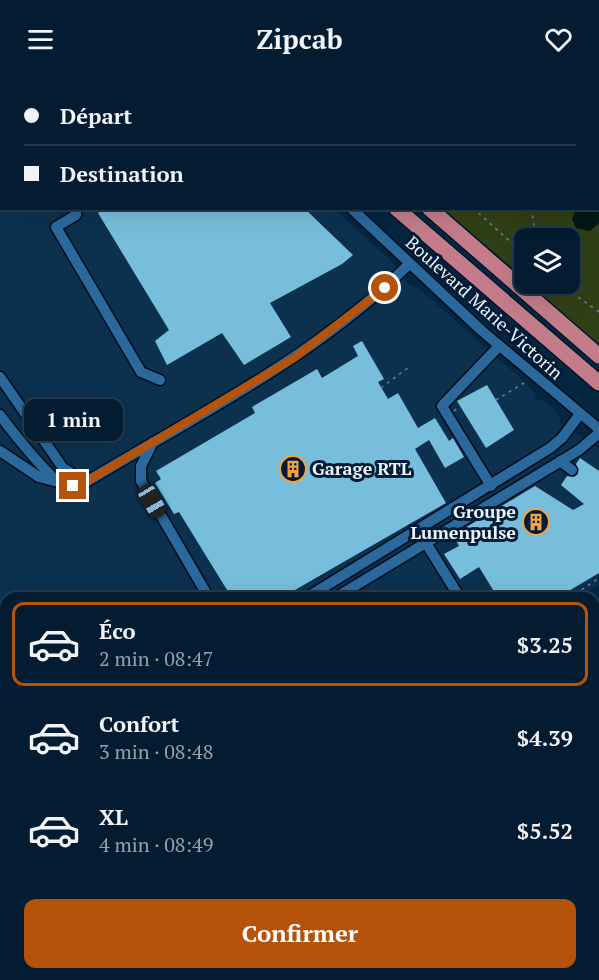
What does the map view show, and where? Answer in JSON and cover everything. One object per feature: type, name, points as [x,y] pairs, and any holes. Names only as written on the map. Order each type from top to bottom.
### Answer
[{"type":"highway","points":[[398,210],[599,384]]},
{"type":"highway","points":[[412,210],[599,373]]},
{"type":"highway","points":[[431,210],[599,356]]},
{"type":"highway","points":[[472,275],[599,394]]},
{"type":"street","points":[[77,210],[76,215],[56,227],[141,372],[160,380]]},
{"type":"street","name":"Boulevard Marie-Victorin","points":[[353,210],[499,346],[599,431]]},
{"type":"street","points":[[0,451],[39,477],[73,486],[86,482],[294,358],[370,302],[409,264]]},
{"type":"street","points":[[491,486],[442,406],[499,346]]},
{"type":"street","points":[[0,377],[63,468],[86,482]]},
{"type":"street","points":[[316,592],[554,445],[580,414]]},
{"type":"street","points":[[0,415],[13,433],[59,482]]},
{"type":"street","points":[[345,592],[583,448],[599,431]]},
{"type":"street","points":[[153,442],[141,466],[141,481],[206,592]]},
{"type":"street","points":[[560,461],[572,470]]},
{"type":"street","points":[[426,543],[456,592]]},
{"type":"path","points":[[475,210],[514,246]]},
{"type":"path","points":[[532,210],[534,228]]},
{"type":"path","points":[[575,295],[599,312]]},
{"type":"path","points":[[381,388],[409,368]]},
{"type":"path","points":[[496,400],[524,383]]},
{"type":"path","points":[[578,592],[599,578]]},
{"type":"shaded area","points":[[0,210],[336,210],[389,259],[407,283],[418,288],[517,375],[536,394],[534,397],[540,401],[542,399],[558,413],[561,424],[599,448],[599,585],[587,592],[0,592]]},
{"type":"shaded area","points":[[576,210],[599,210],[599,223],[590,231],[576,228],[572,219]]},
{"type":"green space","points":[[445,210],[599,210],[599,344],[542,294],[580,294],[580,228],[514,228],[514,269]]},
{"type":"building","points":[[102,210],[306,210],[353,255],[342,264],[270,303],[291,337],[244,365],[222,333],[167,365],[155,341],[169,330],[98,213]]},
{"type":"building","name":"Garage RTL","points":[[362,341],[384,379],[378,382],[388,399],[398,393],[418,428],[435,418],[449,441],[453,438],[464,457],[445,468],[429,440],[415,449],[446,503],[291,592],[228,592],[179,512],[174,514],[155,483],[161,479],[156,471],[255,413],[252,407],[317,369],[322,378],[358,356],[353,346]]},
{"type":"building","points":[[487,385],[514,430],[486,448],[457,401]]},
{"type":"building","name":"Groupe Lumenpulse","points":[[580,458],[599,471],[599,573],[567,592],[494,592],[479,567],[460,579],[444,554],[459,546],[453,535],[535,486],[573,510],[584,504],[561,485],[567,476],[574,477],[578,474],[576,464]]},
{"type":"place","name":"Garage RTL","points":[[293,469]]},
{"type":"place","name":"Groupe Lumenpulse","points":[[536,522]]},
{"type":"route","points":[[73,486],[86,482],[294,358],[370,302],[385,288]]}]
